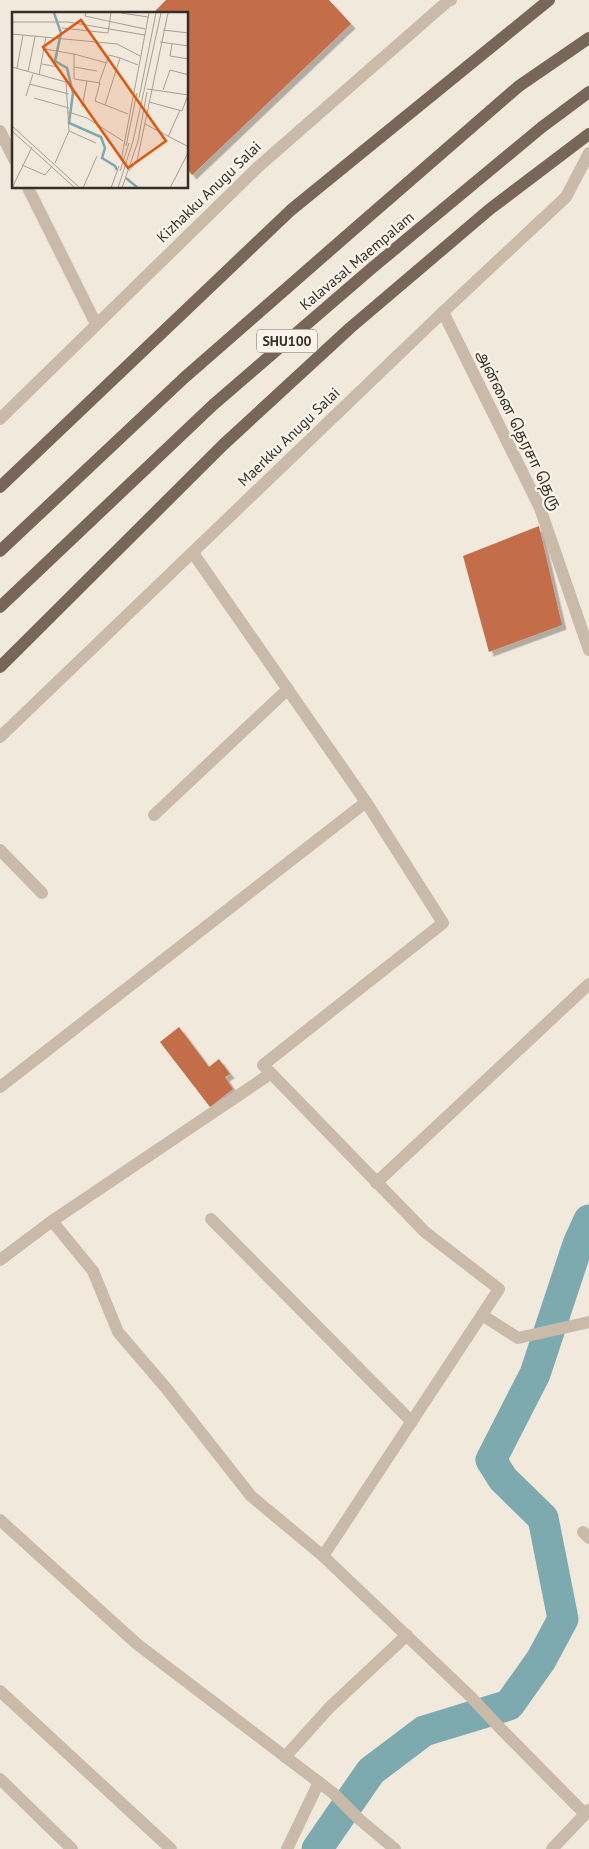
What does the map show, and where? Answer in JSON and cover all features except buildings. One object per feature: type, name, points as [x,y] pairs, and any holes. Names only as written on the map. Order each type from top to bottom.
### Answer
[{"type":"main road","points":[[0,487],[291,210],[549,0]]},
{"type":"main road","name":"Kalavasal Maempalam","points":[[0,551],[184,378],[249,320],[519,86],[589,38]]},
{"type":"main road","name":"Kalavasal Maempalam","points":[[0,607],[213,405],[372,268],[542,127],[589,92]]},
{"type":"main road","points":[[0,667],[223,445],[350,328],[490,209],[589,134]]},
{"type":"street","name":"Kizhakku Anugu Salai","points":[[0,419],[258,167],[451,0]]},
{"type":"street","points":[[0,131],[12,155]]},
{"type":"street","name":"Maerkku Anugu Salai","points":[[0,737],[443,312],[566,197],[589,153]]},
{"type":"street","points":[[28,189],[96,324]]},
{"type":"street","name":"அன்னை தெரசா தெரு","points":[[443,312],[540,508],[589,650]]},
{"type":"street","points":[[193,553],[366,802],[443,923],[263,1065],[425,1232],[499,1289],[323,1556]]},
{"type":"street","points":[[154,815],[288,689]]},
{"type":"street","points":[[0,1087],[366,802]]},
{"type":"street","points":[[0,850],[42,893]]},
{"type":"street","points":[[376,1183],[589,984]]},
{"type":"street","points":[[0,1260],[52,1221],[270,1074]]},
{"type":"street","points":[[211,1218],[412,1422]]},
{"type":"street","points":[[52,1221],[93,1270],[118,1332],[251,1496],[323,1556],[471,1696],[501,1729],[587,1812],[552,1849]]},
{"type":"street","points":[[482,1315],[518,1338],[584,1323]]},
{"type":"street","points":[[0,1520],[137,1644],[333,1793],[395,1849]]},
{"type":"street","points":[[286,1757],[329,1708],[407,1635]]},
{"type":"street","points":[[0,1691],[171,1849]]},
{"type":"street","points":[[0,1779],[72,1849]]},
{"type":"street","points":[[287,1849],[319,1782]]},
{"type":"waterway","points":[[317,1849],[371,1771],[424,1731],[509,1705],[541,1660],[563,1619],[543,1518],[503,1479],[491,1460],[535,1374],[578,1244],[589,1220]]}]
